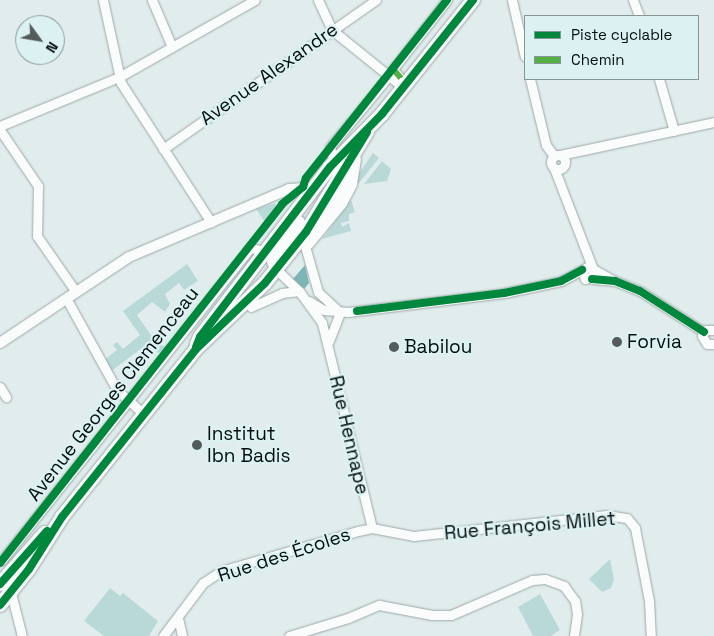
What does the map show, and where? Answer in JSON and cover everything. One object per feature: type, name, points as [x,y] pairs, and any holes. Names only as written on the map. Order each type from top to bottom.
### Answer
[{"type":"main road","name":"Avenue Georges Clemenceau","points":[[196,349],[200,337],[334,163],[367,132],[473,0]]},
{"type":"main road","name":"Avenue Georges Clemenceau","points":[[236,312],[251,307],[279,272],[355,155],[367,132]]},
{"type":"main road","name":"Avenue Georges Clemenceau","points":[[0,605],[4,588],[196,349],[305,246],[340,202],[350,184],[355,155]]},
{"type":"main road","points":[[279,272],[274,258],[307,211],[315,187],[330,191],[340,202]]},
{"type":"street","points":[[103,0],[119,76],[210,222]]},
{"type":"street","points":[[152,0],[172,47]]},
{"type":"street","points":[[0,126],[119,76],[255,0]]},
{"type":"street","points":[[318,0],[332,30],[389,76],[405,86]]},
{"type":"street","name":"Avenue Alexandre","points":[[163,149],[376,0]]},
{"type":"street","points":[[405,86],[393,69],[447,0]]},
{"type":"street","points":[[512,0],[524,53]]},
{"type":"street","points":[[633,0],[638,15]]},
{"type":"street","points":[[334,163],[330,147],[389,76]]},
{"type":"street","points":[[530,80],[546,145],[565,165],[562,187]]},
{"type":"street","points":[[659,80],[674,131]]},
{"type":"street","points":[[714,122],[557,156],[551,162],[584,246],[598,269],[615,280],[654,298],[704,332],[714,330]]},
{"type":"street","points":[[0,130],[38,186],[37,236],[76,292]]},
{"type":"street","points":[[554,168],[565,165],[583,151]]},
{"type":"street","points":[[0,343],[130,257],[289,189],[315,187]]},
{"type":"street","points":[[305,246],[318,292],[340,312]]},
{"type":"street","points":[[584,246],[586,274]]},
{"type":"street","name":"Avenue Georges Clemenceau","points":[[2,560],[250,248],[265,251]]},
{"type":"street","points":[[309,301],[324,310],[340,312],[504,293],[558,282],[598,269]]},
{"type":"street","name":"Rue Hennape","points":[[279,272],[309,301],[322,323],[329,341],[372,528]]},
{"type":"street","points":[[586,274],[615,280]]},
{"type":"street","points":[[251,307],[282,293],[299,291]]},
{"type":"street","points":[[66,298],[117,390],[144,414]]},
{"type":"street","points":[[329,341],[340,312]]},
{"type":"street","points":[[704,332],[704,342],[713,346]]},
{"type":"street","points":[[0,387],[6,397]]},
{"type":"street","name":"Rue François Millet","points":[[372,528],[414,536],[607,515],[622,516],[634,524],[637,533],[651,636]]},
{"type":"street","name":"Rue des Écoles","points":[[163,636],[203,584],[221,571],[372,528]]},
{"type":"street","points":[[289,636],[379,605],[432,615],[451,615],[532,580],[545,579],[564,586],[575,601],[577,614],[574,636]]},
{"type":"street","points":[[4,588],[22,636]]},
{"type":"street","points":[[178,618],[182,636]]},
{"type":"shaded area","points":[[373,153],[379,158],[359,183],[353,182]]},
{"type":"shaded area","points":[[382,161],[391,169],[387,181],[364,184]]},
{"type":"shaded area","points":[[351,200],[355,212],[349,214],[349,221],[341,223],[342,227],[349,223],[351,231],[322,239]]},
{"type":"shaded area","points":[[275,203],[278,211],[265,222],[256,209]]},
{"type":"shaded area","points":[[187,264],[198,281],[184,290],[179,283],[165,294],[170,304],[165,312],[152,302],[137,315],[155,341],[165,347],[159,353],[146,345],[110,372],[104,360],[117,350],[113,345],[117,342],[123,349],[140,335],[123,311]]},
{"type":"shaded area","points":[[610,559],[614,580],[611,588],[602,592],[589,579]]},
{"type":"shaded area","points":[[110,588],[120,596],[123,593],[158,621],[149,636],[104,636],[84,621]]},
{"type":"shaded area","points":[[540,594],[560,630],[551,636],[533,636],[518,607]]},
{"type":"water","points":[[305,265],[309,283],[304,289],[293,279]]},
{"type":"marked path","points":[[396,65],[393,69],[406,84]]},
{"type":"cycle path","points":[[0,563],[282,204],[303,187],[306,178],[447,0]]},
{"type":"cycle path","points":[[196,347],[200,337],[330,167],[382,114],[473,0]]},
{"type":"cycle path","points":[[0,605],[29,569],[62,517],[196,349],[265,283],[306,232],[367,132]]},
{"type":"cycle path","points":[[357,311],[504,293],[561,281],[582,270]]},
{"type":"cycle path","points":[[592,279],[615,281],[640,291],[704,332]]},
{"type":"cycle path","points":[[0,584],[47,531]]},
{"type":"place","name":"Forvia","points":[[617,342]]},
{"type":"place","name":"Babilou","points":[[394,347]]},
{"type":"place","name":"Institut Ibn Badis","points":[[197,445]]}]
